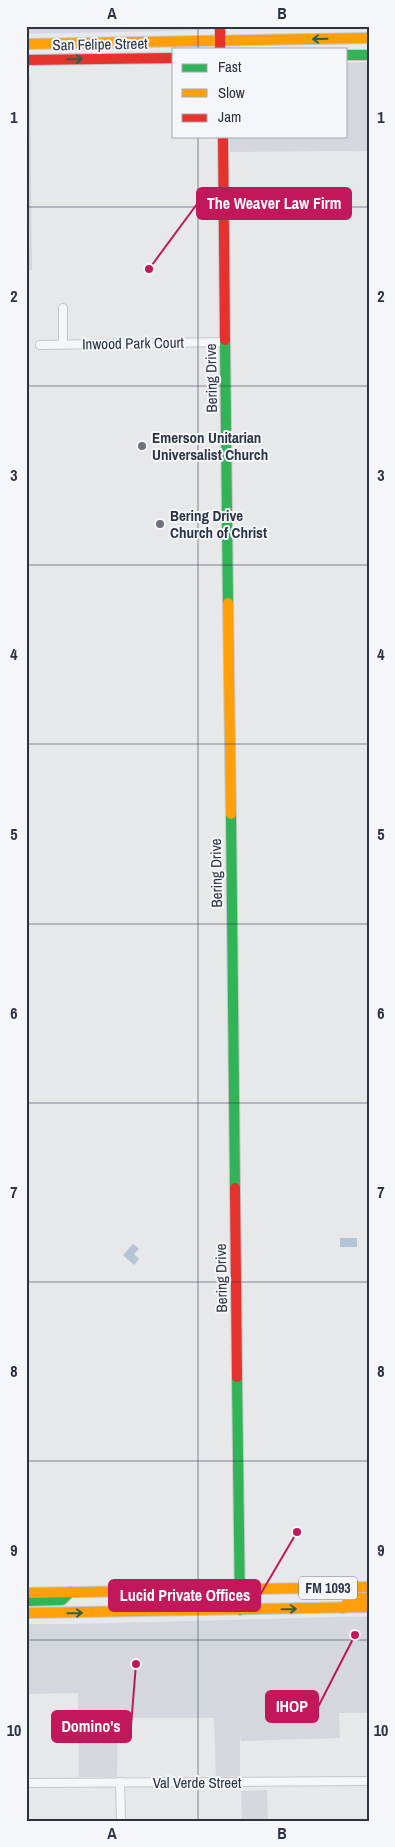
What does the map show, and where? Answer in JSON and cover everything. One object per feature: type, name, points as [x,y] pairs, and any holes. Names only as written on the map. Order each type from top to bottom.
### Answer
[{"type":"street","points":[[220,26],[220,45]]},
{"type":"street","name":"San Felipe Street","points":[[26,44],[220,45],[369,38]]},
{"type":"street","points":[[26,44],[26,60]]},
{"type":"street","points":[[348,55],[369,55]]},
{"type":"street","name":"San Felipe Street","points":[[26,60],[172,58]]},
{"type":"street","name":"Bering Drive","points":[[223,138],[240,1610]]},
{"type":"street","points":[[63,308],[63,344]]},
{"type":"street","name":"Inwood Park Court","points":[[40,345],[225,342]]},
{"type":"street","name":"FM 1093","points":[[26,1593],[369,1587]]},
{"type":"street","points":[[26,1601],[62,1600],[70,1592]]},
{"type":"street","points":[[343,1608],[352,1598],[369,1598]]},
{"type":"street","name":"FM 1093","points":[[26,1613],[369,1607]]},
{"type":"street","name":"Val Verde Street","points":[[26,1783],[369,1780]]},
{"type":"street","points":[[120,1782],[121,1821]]},
{"type":"shaded area","points":[[26,26],[210,26],[210,30],[26,34]]},
{"type":"shaded area","points":[[369,62],[369,151],[230,152],[230,138],[348,138],[348,63]]},
{"type":"shaded area","points":[[26,74],[30,74],[32,270],[26,270]]},
{"type":"shaded area","points":[[369,1617],[369,1713],[339,1713],[340,1738],[241,1741],[240,1734],[240,1776],[216,1777],[214,1718],[118,1718],[117,1777],[79,1777],[78,1693],[26,1694],[26,1624]]},
{"type":"shaded area","points":[[267,1790],[268,1821],[242,1821],[241,1791]]},
{"type":"water","points":[[340,1238],[357,1238],[357,1247],[340,1247]]},
{"type":"water","points":[[133,1244],[139,1249],[134,1254],[139,1259],[134,1265],[123,1255]]},
{"type":"traffic: fast","points":[[348,55],[369,55]]},
{"type":"traffic: fast","points":[[225,340],[228,603]]},
{"type":"traffic: fast","points":[[231,814],[235,1188]]},
{"type":"traffic: fast","points":[[237,1377],[240,1610]]},
{"type":"traffic: fast","points":[[26,1601],[62,1600],[70,1592]]},
{"type":"traffic: slow","points":[[26,44],[369,38]]},
{"type":"traffic: slow","points":[[228,603],[231,814]]},
{"type":"traffic: slow","points":[[26,1593],[369,1587]]},
{"type":"traffic: slow","points":[[343,1608],[352,1598],[369,1598]]},
{"type":"traffic: slow","points":[[26,1613],[369,1607]]},
{"type":"traffic: jam","points":[[220,26],[220,48]]},
{"type":"traffic: jam","points":[[26,60],[172,58]]},
{"type":"traffic: jam","points":[[223,138],[225,340]]},
{"type":"traffic: jam","points":[[235,1188],[237,1377]]},
{"type":"place","name":"The Weaver Law Firm","points":[[149,269]]},
{"type":"place","name":"Emerson Unitarian Universalist Church","points":[[142,446]]},
{"type":"place","name":"Bering Drive Church of Christ","points":[[160,524]]},
{"type":"place","name":"Lucid Private Offices","points":[[297,1532]]},
{"type":"place","name":"IHOP","points":[[355,1635]]},
{"type":"place","name":"Domino's","points":[[136,1664]]}]
